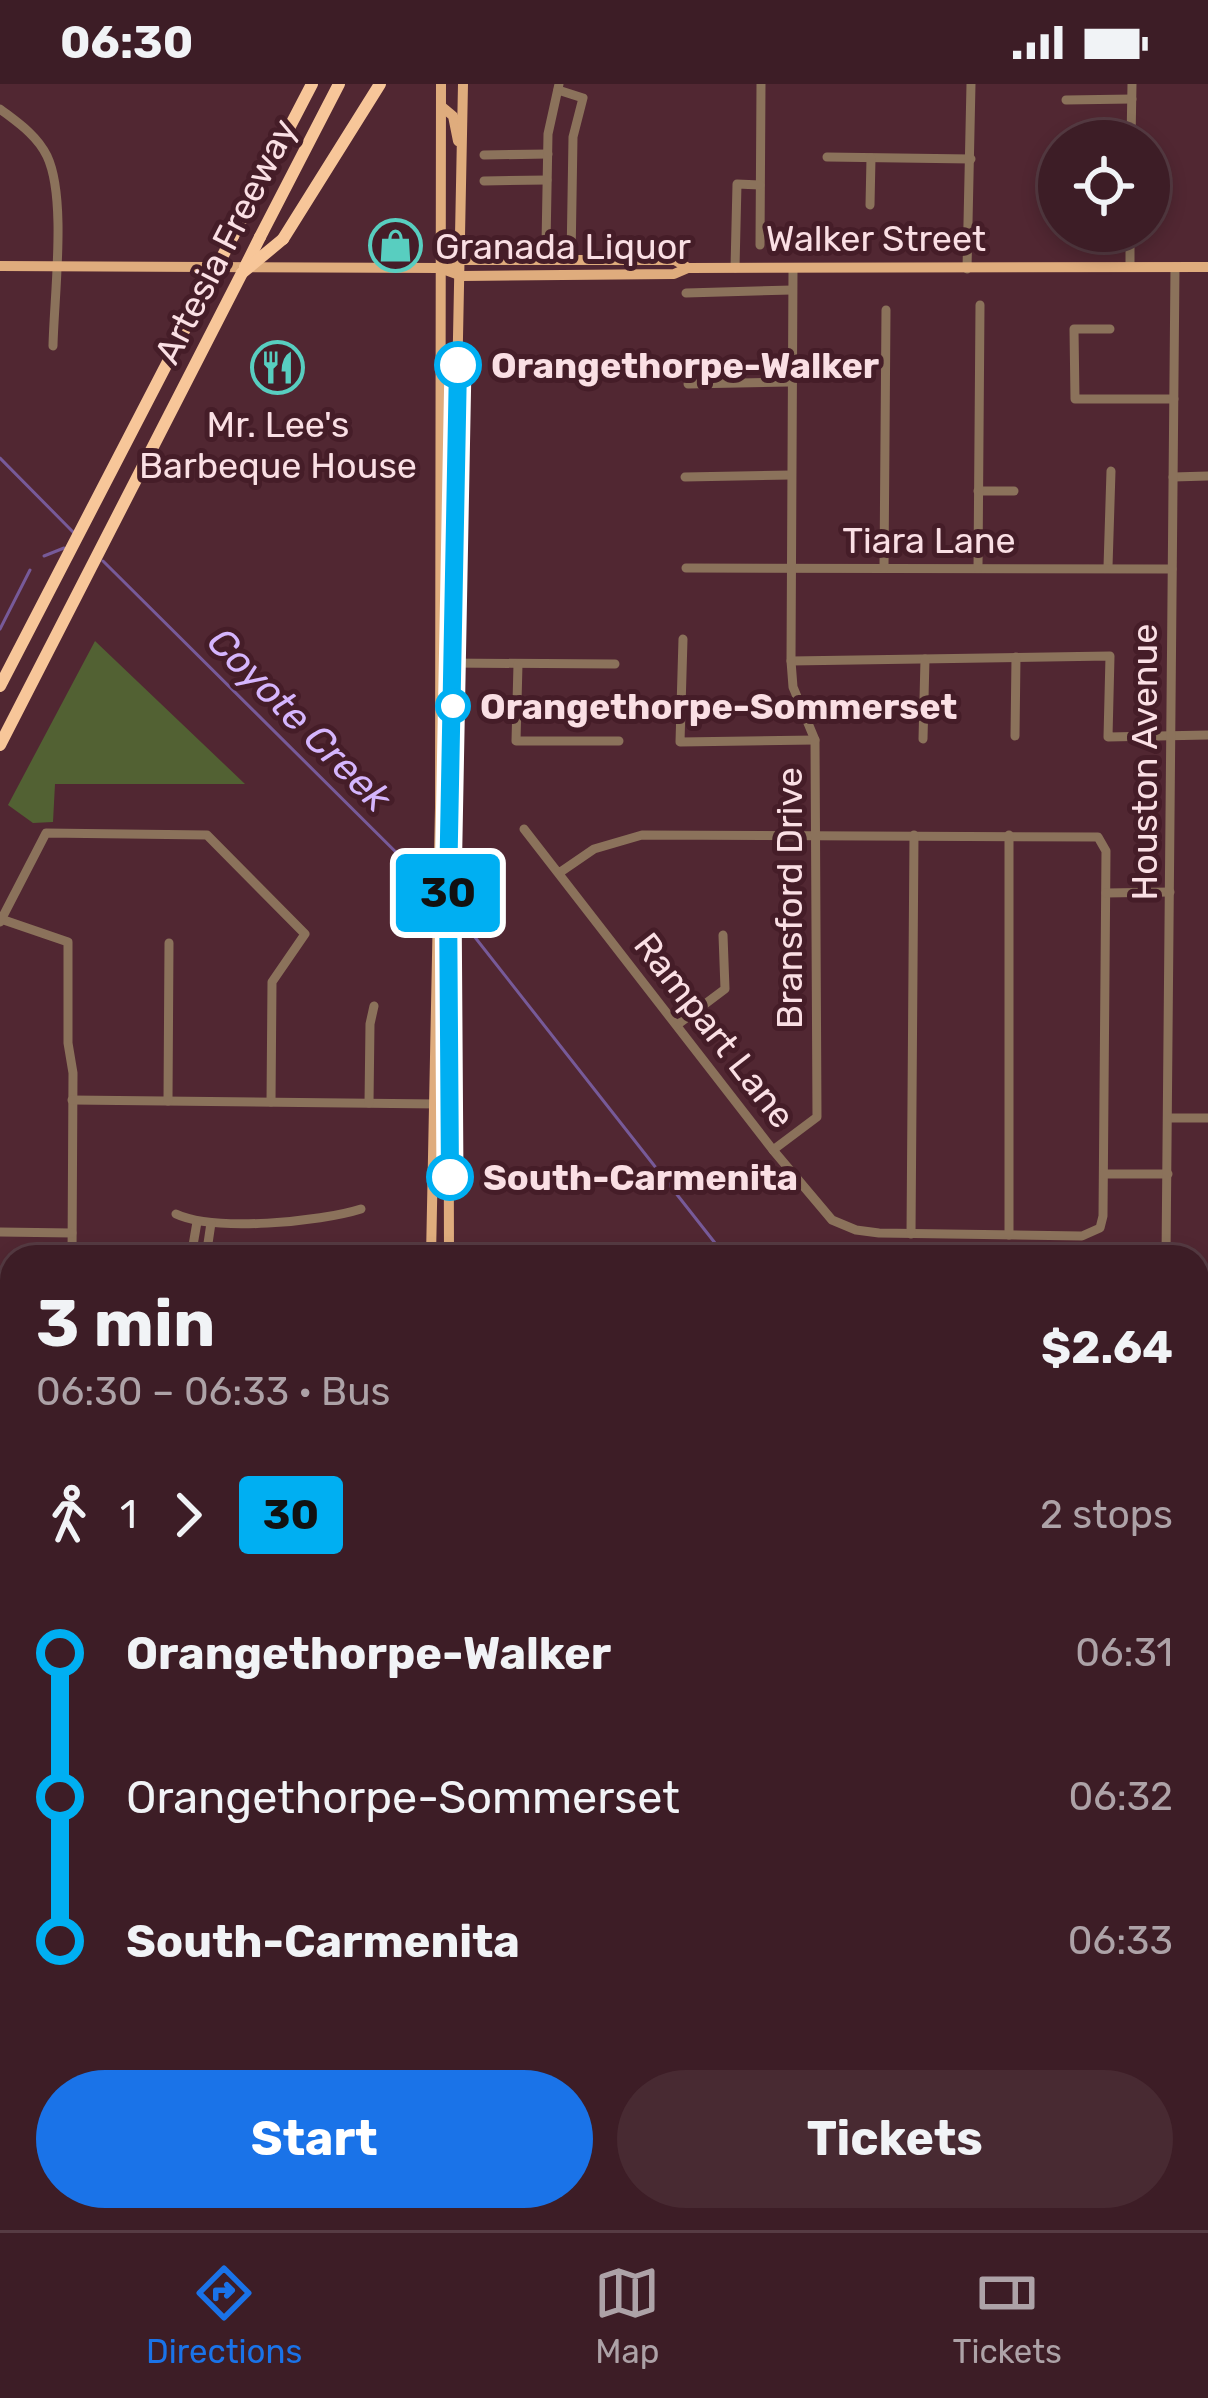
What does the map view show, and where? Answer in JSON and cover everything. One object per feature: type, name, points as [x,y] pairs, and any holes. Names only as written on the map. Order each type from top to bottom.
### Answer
[{"type":"highway","name":"Artesia Freeway","points":[[0,686],[312,84]]},
{"type":"highway","name":"Artesia Freeway","points":[[0,746],[339,84]]},
{"type":"highway","points":[[242,273],[283,239],[380,84]]},
{"type":"main road","points":[[441,84],[438,663],[444,839]]},
{"type":"main road","points":[[431,1245],[453,663],[464,84]]},
{"type":"main road","points":[[441,106],[453,116],[463,168]]},
{"type":"main road","name":"Walker Street","points":[[0,266],[440,268],[463,260],[595,260],[616,267]]},
{"type":"main road","points":[[556,274],[561,268],[581,268],[595,260]]},
{"type":"main road","name":"Walker Street","points":[[440,268],[462,276],[556,274],[675,260],[688,268],[793,270],[1208,267]]},
{"type":"main road","points":[[442,974],[451,1104],[449,1245]]},
{"type":"street","points":[[760,244],[761,84]]},
{"type":"street","points":[[968,268],[970,84]]},
{"type":"street","points":[[1132,84],[1132,120]]},
{"type":"street","points":[[546,244],[548,154],[558,87],[583,98],[573,137],[571,260]]},
{"type":"street","points":[[1066,100],[1132,99]]},
{"type":"street","points":[[0,109],[28,130],[46,154],[58,191],[53,346]]},
{"type":"street","points":[[484,155],[548,154]]},
{"type":"street","points":[[827,157],[970,159]]},
{"type":"street","points":[[870,205],[871,158]]},
{"type":"street","points":[[484,181],[572,183]]},
{"type":"street","points":[[735,268],[737,184],[760,185]]},
{"type":"street","points":[[1130,252],[1130,267]]},
{"type":"street","name":"Houston Avenue","points":[[1166,1245],[1174,267]]},
{"type":"street","name":"Bransford Drive","points":[[773,1150],[817,1117],[815,740],[793,687],[791,661],[793,270]]},
{"type":"street","points":[[686,293],[792,290]]},
{"type":"street","points":[[977,568],[980,305]]},
{"type":"street","points":[[884,568],[886,310]]},
{"type":"street","points":[[1110,329],[1074,329],[1076,399],[1174,399]]},
{"type":"street","points":[[688,384],[790,382]]},
{"type":"street","points":[[1108,567],[1111,471]]},
{"type":"street","points":[[685,477],[791,476]]},
{"type":"street","points":[[1173,477],[1208,476]]},
{"type":"street","points":[[978,491],[1014,491]]},
{"type":"street","name":"Tiara Lane","points":[[686,568],[1172,569]]},
{"type":"street","points":[[683,639],[680,742],[815,740]]},
{"type":"street","points":[[791,661],[1110,656],[1108,737],[1208,735]]},
{"type":"street","points":[[1015,736],[1016,657]]},
{"type":"street","points":[[923,739],[925,659]]},
{"type":"street","points":[[438,663],[615,664]]},
{"type":"street","points":[[518,664],[516,741],[619,741]]},
{"type":"street","name":"Rampart Lane","points":[[524,829],[832,1220],[856,1230],[911,1234],[1082,1236],[1098,1230],[1103,1216],[1104,1174]]},
{"type":"street","points":[[72,1245],[68,942],[1,921],[46,833],[207,835],[304,934],[272,982],[271,1102]]},
{"type":"street","points":[[559,873],[594,849],[642,835],[1089,835],[1102,840],[1106,851],[1104,1174],[1168,1174]]},
{"type":"street","points":[[911,1234],[914,835]]},
{"type":"street","points":[[1009,835],[1009,1235]]},
{"type":"street","points":[[1106,893],[1170,892]]},
{"type":"street","points":[[677,1025],[725,989],[723,934]]},
{"type":"street","points":[[168,1101],[169,943]]},
{"type":"street","points":[[369,1103],[374,1006]]},
{"type":"street","points":[[72,1100],[451,1104]]},
{"type":"street","points":[[1168,1118],[1208,1118]]},
{"type":"street","points":[[176,1214],[197,1222],[256,1224],[361,1208]]},
{"type":"street","points":[[193,1245],[197,1222]]},
{"type":"street","points":[[208,1245],[211,1223]]},
{"type":"street","points":[[0,1232],[72,1233]]},
{"type":"green space","points":[[95,641],[245,784],[55,784],[53,822],[33,823],[8,805]]},
{"type":"waterway","name":"Coyote Creek","points":[[0,458],[75,534]]},
{"type":"waterway","points":[[44,556],[64,548]]},
{"type":"waterway","name":"Coyote Creek","points":[[103,561],[432,888]]},
{"type":"waterway","points":[[0,629],[30,570]]},
{"type":"waterway","name":"Coyote Creek","points":[[452,908],[717,1245]]},
{"type":"bus line","name":"30","points":[[450,1177],[448,843],[458,365]]},
{"type":"place","name":"Granada Liquor","points":[[396,246]]},
{"type":"place","name":"Orangethorpe-Walker","points":[[458,365]]},
{"type":"place","name":"Mr. Lee's Barbeque House","points":[[278,368]]},
{"type":"place","name":"Orangethorpe-Sommerset","points":[[453,706]]},
{"type":"place","name":"South-Carmenita","points":[[450,1177]]}]
